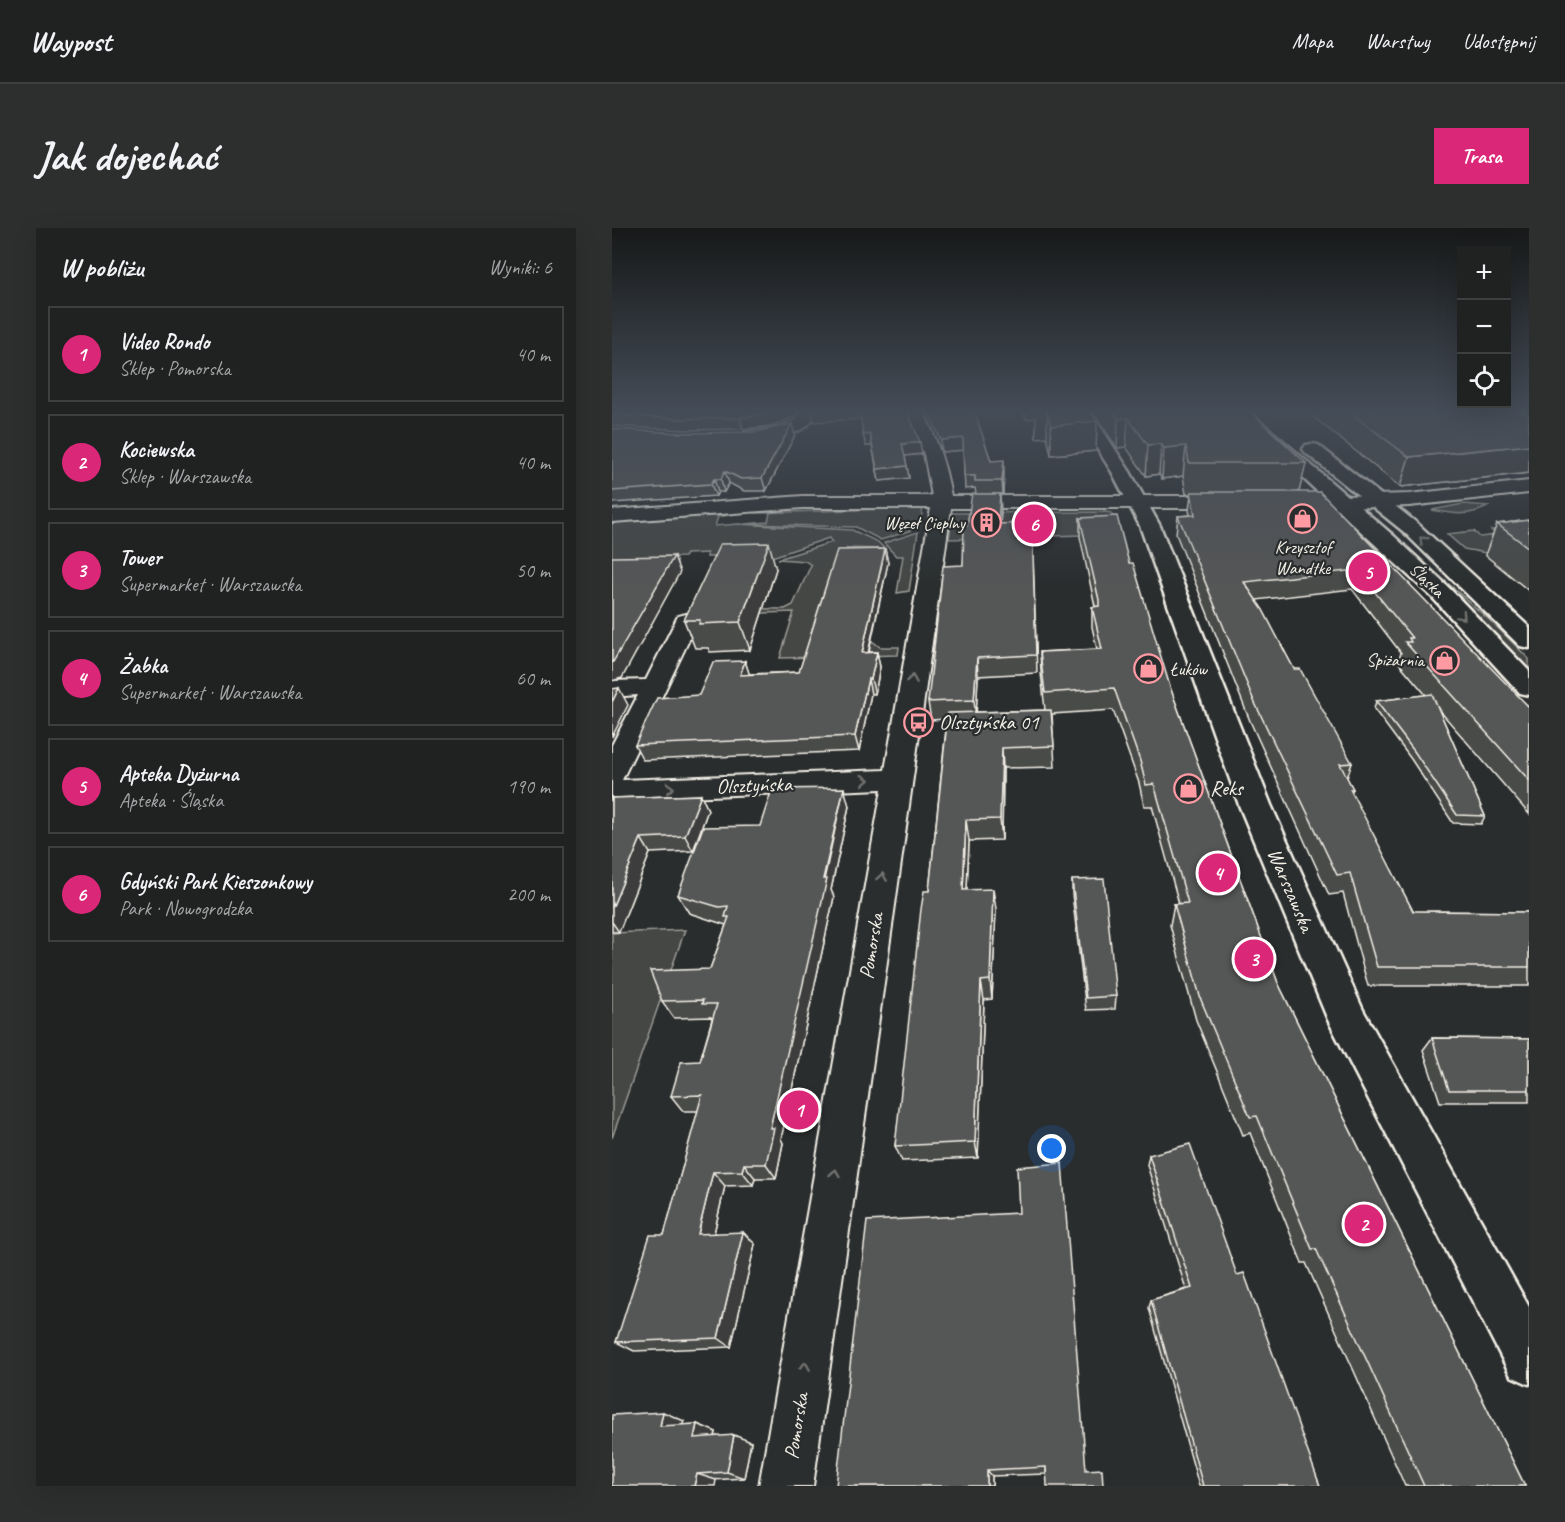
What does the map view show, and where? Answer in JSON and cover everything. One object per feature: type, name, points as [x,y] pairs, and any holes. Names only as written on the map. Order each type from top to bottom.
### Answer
[{"type":"main road","name":"Warszawska","points":[[1119,469],[1153,535],[1255,805],[1348,1020],[1529,1358]]},
{"type":"main road","name":"Śląska","points":[[1304,469],[1441,593],[1529,687]]},
{"type":"main road","name":"Śląska","points":[[1337,469],[1411,528],[1529,641]]},
{"type":"street","name":"Pomorska","points":[[786,1486],[942,501],[935,469]]},
{"type":"street","points":[[1289,502],[1380,502],[1529,487]]},
{"type":"street","points":[[1482,492],[1515,508]]},
{"type":"street","points":[[612,516],[803,502],[1247,502]]},
{"type":"street","points":[[612,773],[686,621]]},
{"type":"street","points":[[612,689],[655,687]]},
{"type":"street","name":"Olsztyńska","points":[[612,790],[897,779]]},
{"type":"shaded area","points":[[1463,504],[1489,506],[1468,513],[1432,510]]},
{"type":"shaded area","points":[[923,508],[919,528],[881,540],[856,527],[745,524],[768,522],[770,513],[754,513]]},
{"type":"shaded area","points":[[953,513],[1111,513],[1114,517],[1115,534],[949,539]]},
{"type":"shaded area","points":[[734,514],[718,517],[715,526],[738,524],[852,530],[878,542],[885,549],[847,548],[838,565],[815,641],[872,641],[880,647],[899,647],[898,655],[780,658],[794,612],[698,615],[702,608],[785,609],[793,605],[811,565],[805,561],[778,559],[832,542],[829,538],[775,556],[707,557],[707,553],[686,554],[684,557],[612,559],[612,523]]},
{"type":"shaded area","points":[[1529,527],[1486,553],[1464,549],[1447,534],[1474,531],[1480,537],[1497,535],[1491,530]]},
{"type":"shaded area","points":[[918,532],[909,591],[897,593],[903,556],[896,556],[884,543]]},
{"type":"shaded area","points":[[1410,552],[1413,552],[1495,625],[1529,659],[1529,670],[1474,613]]},
{"type":"shaded area","points":[[685,930],[612,1138],[612,933]]},
{"type":"building","points":[[612,469],[767,469],[762,478],[741,479],[725,471],[721,479],[714,479],[711,484],[612,491]]},
{"type":"building","points":[[964,469],[1003,469],[1002,481],[975,481],[975,476],[964,476]]},
{"type":"building","points":[[1191,492],[1320,492],[1529,707],[1529,780],[1405,642],[1411,642],[1409,638],[1412,638],[1357,570],[1244,582],[1263,610],[1294,669],[1300,669],[1352,763],[1340,764],[1353,789],[1350,789],[1413,911],[1529,912],[1529,967],[1377,967],[1350,873],[1337,875],[1254,701],[1178,516],[1195,515]]},
{"type":"building","points":[[972,494],[1000,494],[998,524],[1032,523],[1036,655],[977,658],[974,700],[928,702],[943,566],[963,565],[964,525],[967,525]]},
{"type":"building","points":[[1117,516],[1129,563],[1133,563],[1170,687],[1278,983],[1525,1486],[1424,1486],[1316,1249],[1312,1249],[1257,1116],[1250,1117],[1201,1000],[1174,904],[1188,903],[1154,784],[1146,785],[1140,761],[1114,688],[1045,693],[1040,652],[1102,649],[1092,607],[1099,606],[1099,600],[1080,518]]},
{"type":"building","points":[[1529,520],[1529,548],[1497,524]]},
{"type":"building","points":[[769,543],[740,622],[699,624],[700,620],[684,620],[720,544]]},
{"type":"building","points":[[885,549],[862,653],[877,652],[871,679],[868,679],[855,736],[635,745],[657,698],[699,695],[713,662],[745,661],[740,675],[799,672],[837,550]]},
{"type":"building","points":[[674,556],[613,662],[612,662],[612,557]]},
{"type":"building","points":[[619,688],[612,702],[612,689]]},
{"type":"building","points":[[1432,694],[1485,816],[1457,815],[1414,751],[1376,701]]},
{"type":"building","points":[[1051,710],[1054,746],[1002,748],[1000,819],[966,820],[963,890],[993,889],[990,980],[981,981],[975,1142],[895,1146],[921,909],[924,891],[929,891],[948,713]]},
{"type":"building","points":[[844,788],[823,879],[827,879],[770,1128],[774,1128],[766,1164],[744,1164],[742,1171],[713,1172],[698,1234],[743,1232],[718,1338],[616,1342],[650,1235],[664,1235],[702,1095],[671,1096],[681,1062],[700,1061],[717,1004],[702,1004],[703,1000],[662,1001],[650,971],[710,969],[729,917],[725,917],[728,906],[719,907],[678,895],[703,827],[760,826],[772,789]]},
{"type":"building","points":[[701,795],[685,836],[641,838],[612,908],[612,798]]},
{"type":"building","points":[[1104,879],[1116,996],[1086,998],[1072,880]]},
{"type":"building","points":[[1432,1038],[1529,1039],[1529,1090],[1449,1090]]},
{"type":"building","points":[[1190,1144],[1237,1275],[1244,1273],[1320,1486],[1203,1486],[1151,1300],[1192,1288],[1149,1155]]},
{"type":"building","points":[[1062,1163],[1086,1470],[1102,1469],[1103,1486],[1047,1486],[1046,1467],[987,1470],[987,1486],[836,1486],[867,1221],[1019,1213],[1017,1167]]},
{"type":"building","points":[[663,1412],[660,1426],[697,1424],[694,1438],[734,1435],[727,1472],[697,1474],[694,1486],[612,1486],[612,1415]]},
{"type":"place","name":"Krzysztof Wandtke","points":[[1303,518]]},
{"type":"place","name":"Węzeł Cieplny","points":[[986,523]]},
{"type":"place","name":"Gdyński Park Kieszonkowy","points":[[1034,524]]},
{"type":"place","name":"Apteka Dyżurna","points":[[1368,572]]},
{"type":"place","name":"Spiżarnia","points":[[1445,660]]},
{"type":"place","name":"Łuków","points":[[1149,669]]},
{"type":"place","name":"Olsztyńska 01","points":[[918,722]]},
{"type":"place","name":"Reks","points":[[1189,788]]},
{"type":"place","name":"Żabka","points":[[1218,873]]},
{"type":"place","name":"Tower","points":[[1254,959]]},
{"type":"place","name":"Video Rondo","points":[[799,1110]]},
{"type":"place","name":"Kociewska","points":[[1364,1224]]}]
